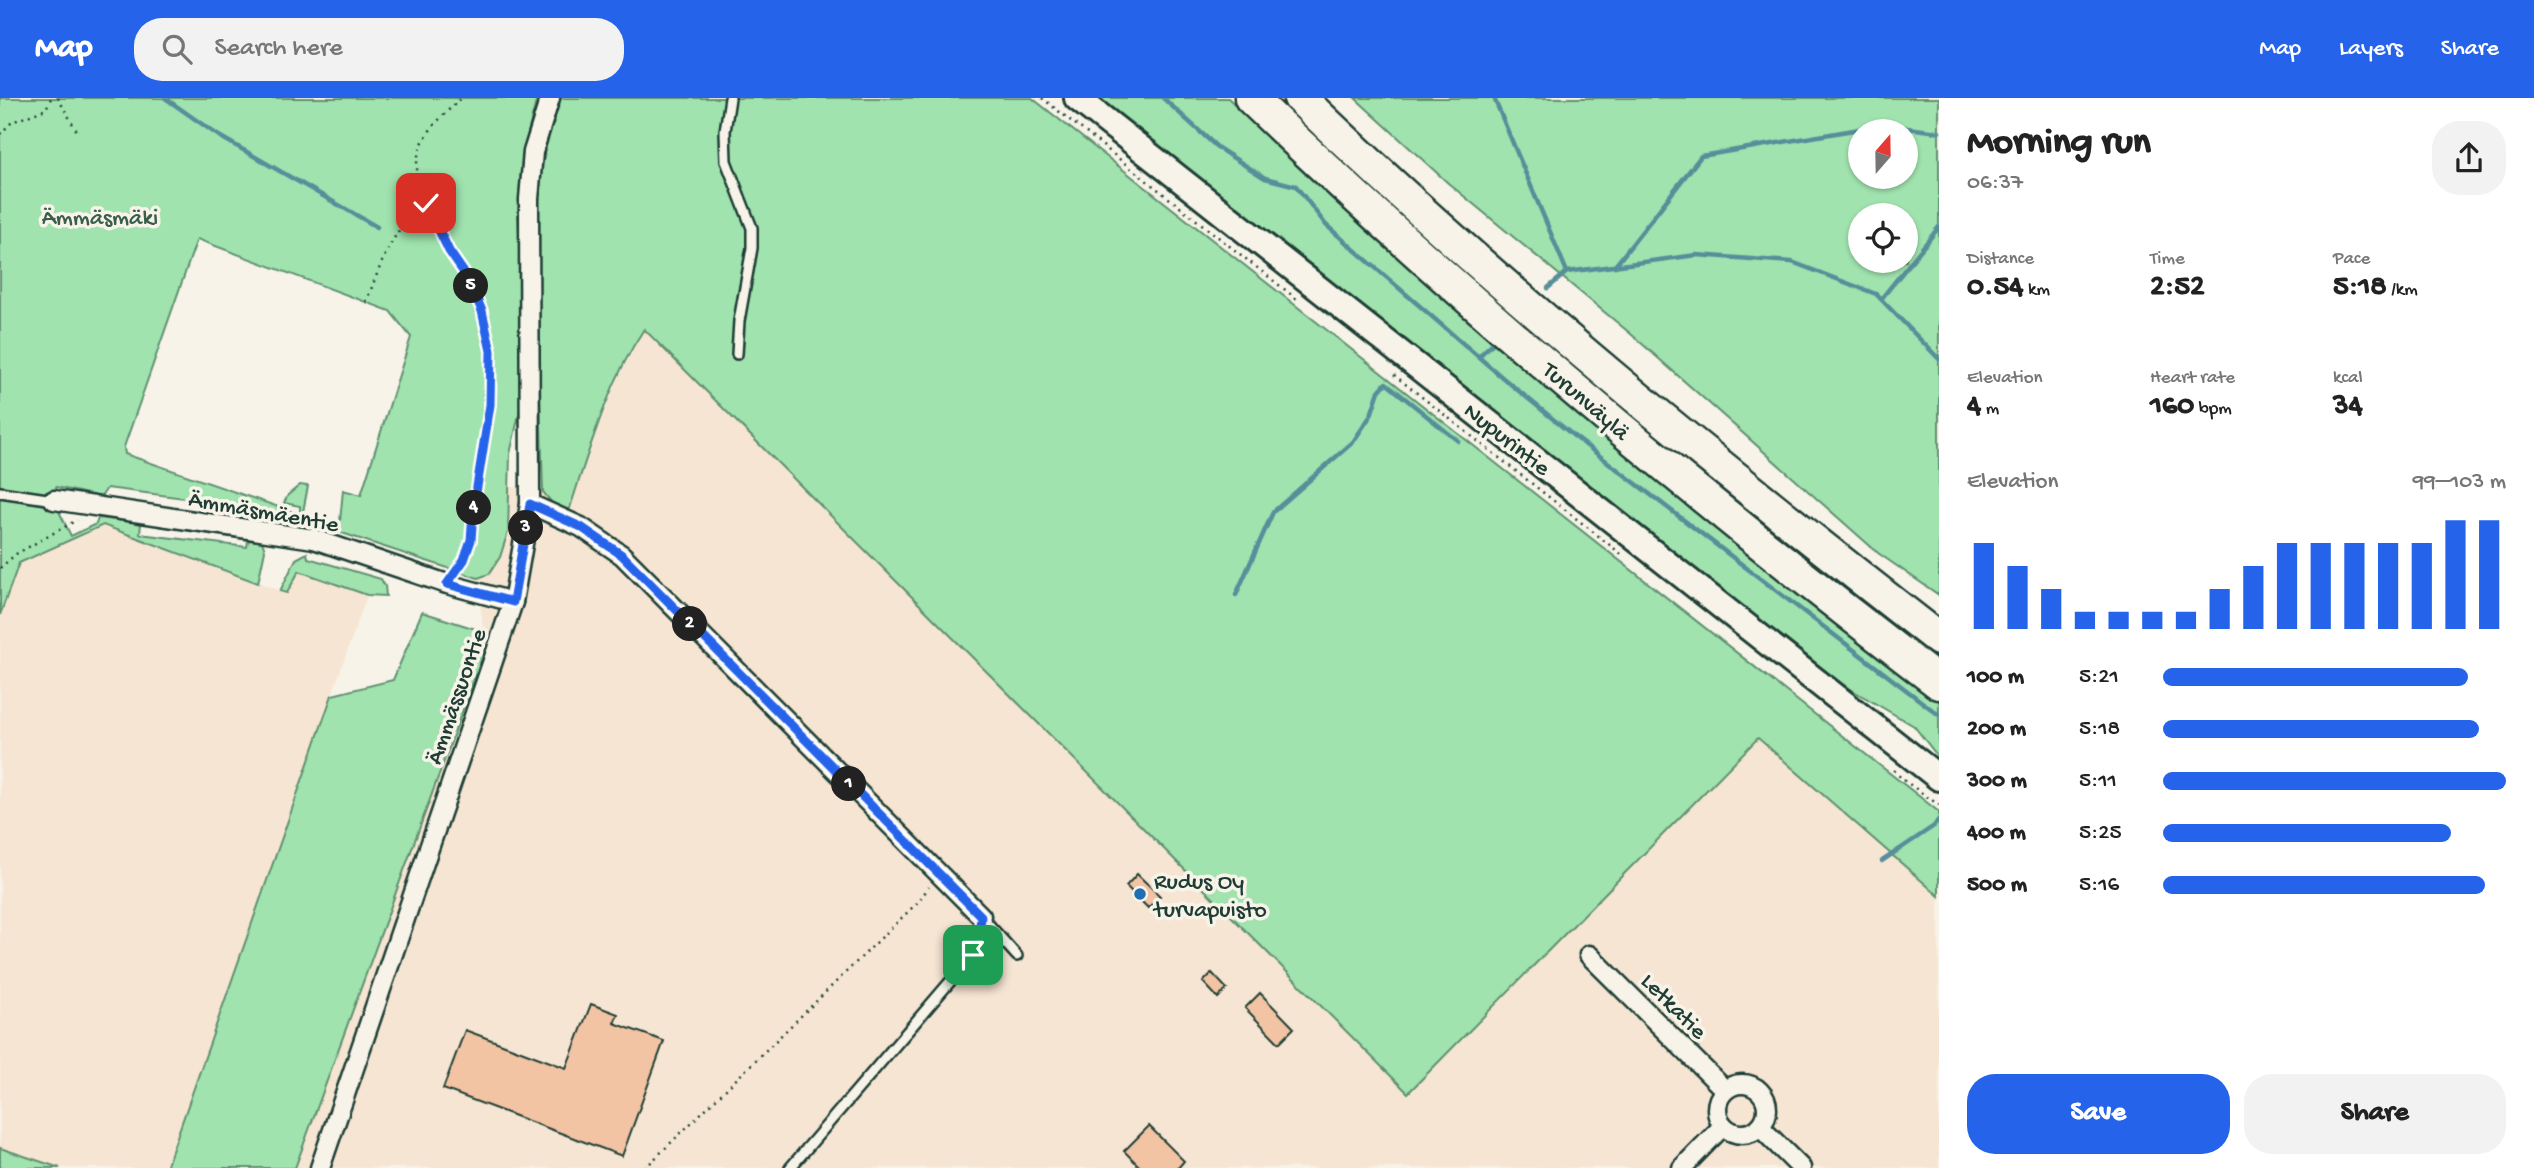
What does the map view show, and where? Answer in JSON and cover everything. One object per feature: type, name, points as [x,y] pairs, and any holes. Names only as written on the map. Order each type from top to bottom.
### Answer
[{"type":"highway","name":"Turunväylä","points":[[1251,98],[1406,243],[1604,415],[1808,583],[1935,666]]},
{"type":"highway","name":"Turunväylä","points":[[1300,98],[1431,219],[1637,396],[1827,552],[1935,666]]},
{"type":"main road","name":"Nupurintie","points":[[1077,98],[1939,778]]},
{"type":"street","name":"Ämmässuontie","points":[[320,1168],[513,602],[530,504],[529,199],[533,152],[550,98]]},
{"type":"street","name":"Ämmäsmäentie","points":[[54,500],[314,539],[447,584],[513,602]]},
{"type":"street","points":[[530,504],[581,527],[622,555],[981,916]]},
{"type":"street","name":"Letkatie","points":[[1589,955],[1725,1090]]},
{"type":"street","points":[[1749,1084],[1762,1094],[1768,1109],[1760,1127],[1749,1134],[1740,1135],[1723,1126],[1717,1113],[1717,1104],[1725,1090],[1732,1086],[1749,1084]]},
{"type":"street","points":[[1682,1168],[1723,1126]]},
{"type":"street","points":[[1760,1127],[1801,1168]]},
{"type":"lane","points":[[730,98],[725,131],[726,161],[752,228],[752,248],[739,321],[737,354]]},
{"type":"lane","name":"Ämmäsmäentie","points":[[0,492],[54,500]]},
{"type":"lane","points":[[981,916],[1017,956]]},
{"type":"lane","points":[[790,1168],[973,955],[979,939],[981,916]]},
{"type":"path","points":[[0,134],[12,122],[47,110],[51,98]]},
{"type":"path","points":[[58,98],[78,133]]},
{"type":"path","points":[[447,584],[464,560],[471,540],[490,405],[491,351],[482,311],[469,280],[449,251],[426,203],[416,166],[421,143],[461,98]]},
{"type":"path","points":[[366,302],[395,232],[410,215],[426,203]]},
{"type":"path","points":[[0,568],[16,554],[98,508]]},
{"type":"path","points":[[1895,770],[1902,779],[1939,806]]},
{"type":"path","points":[[645,1168],[917,903],[927,891],[935,871]]},
{"type":"shaded area","points":[[644,329],[1408,1093],[1758,738],[1939,896],[1939,1168],[295,1168],[485,649],[478,578],[489,574],[508,532],[508,486],[543,492],[552,503],[569,510],[586,458],[618,378]]},
{"type":"shaded area","points":[[103,525],[287,593],[299,570],[367,595],[166,1168],[60,1168],[0,1148],[0,615],[19,563]]},
{"type":"green space","name":"Ämmäsmäki","points":[[0,98],[537,98],[522,156],[518,213],[522,297],[522,401],[510,454],[508,532],[500,557],[489,574],[478,578],[339,532],[343,490],[361,495],[411,337],[390,311],[197,239],[124,447],[125,454],[296,513],[300,513],[300,506],[284,503],[288,495],[300,485],[308,486],[302,517],[283,523],[246,518],[247,506],[107,488],[101,497],[56,487],[54,501],[71,536],[96,524],[98,518],[141,523],[140,534],[247,547],[249,535],[261,539],[265,550],[258,583],[103,525],[19,563],[0,615]]},
{"type":"green space","points":[[561,98],[1032,98],[1939,812],[1939,896],[1758,738],[1408,1093],[644,329],[610,394],[569,511],[552,503],[543,492],[536,239],[544,153]]},
{"type":"green space","points":[[1095,98],[1228,98],[1394,249],[1680,498],[1939,700],[1939,758],[1914,726],[1828,676]]},
{"type":"green space","points":[[1355,98],[1939,98],[1939,595],[1878,553],[1631,334],[1448,183]]},
{"type":"green space","points":[[307,553],[308,558],[381,579],[386,596],[367,595],[299,571],[287,593],[280,591],[296,559]]},
{"type":"green space","points":[[422,612],[482,631],[485,649],[295,1168],[166,1168],[332,695],[393,680]]},
{"type":"green space","points":[[0,1148],[60,1168],[0,1168]]},
{"type":"building","points":[[1137,874],[1160,896],[1148,908],[1126,886]]},
{"type":"building","points":[[1212,973],[1227,989],[1218,998],[1203,982]]},
{"type":"building","points":[[1260,993],[1294,1028],[1279,1043],[1245,1008]]},
{"type":"building","points":[[591,1004],[618,1014],[614,1023],[664,1041],[622,1156],[443,1089],[465,1030],[566,1068]]},
{"type":"building","points":[[1149,1126],[1184,1161],[1178,1168],[1141,1168],[1124,1151]]},
{"type":"waterway","points":[[165,98],[219,136],[377,227]]},
{"type":"waterway","points":[[1163,98],[1218,148],[1265,178],[1296,186],[1326,225],[1503,378],[1575,437],[1939,715]]},
{"type":"waterway","points":[[1494,98],[1567,272]]},
{"type":"waterway","points":[[1615,266],[1701,156],[1883,125],[1939,132]]},
{"type":"waterway","points":[[1881,299],[1939,227]]},
{"type":"waterway","points":[[1567,272],[1697,255],[1792,262],[1876,294],[1939,359]]},
{"type":"waterway","points":[[1548,288],[1567,272]]},
{"type":"waterway","points":[[1478,357],[1494,342]]},
{"type":"waterway","points":[[1236,595],[1273,512],[1353,442],[1371,415],[1379,391],[1386,383],[1458,441]]},
{"type":"waterway","points":[[1882,861],[1934,826],[1939,819]]},
{"type":"place","name":"Rudus Oy turvapuisto","points":[[1140,894]]},
{"type":"route","points":[[426,203],[449,251],[469,280],[482,311],[491,351],[490,405],[471,540],[464,560],[447,584],[513,602],[530,504],[581,527],[622,555],[981,916],[979,939],[973,955]]}]
